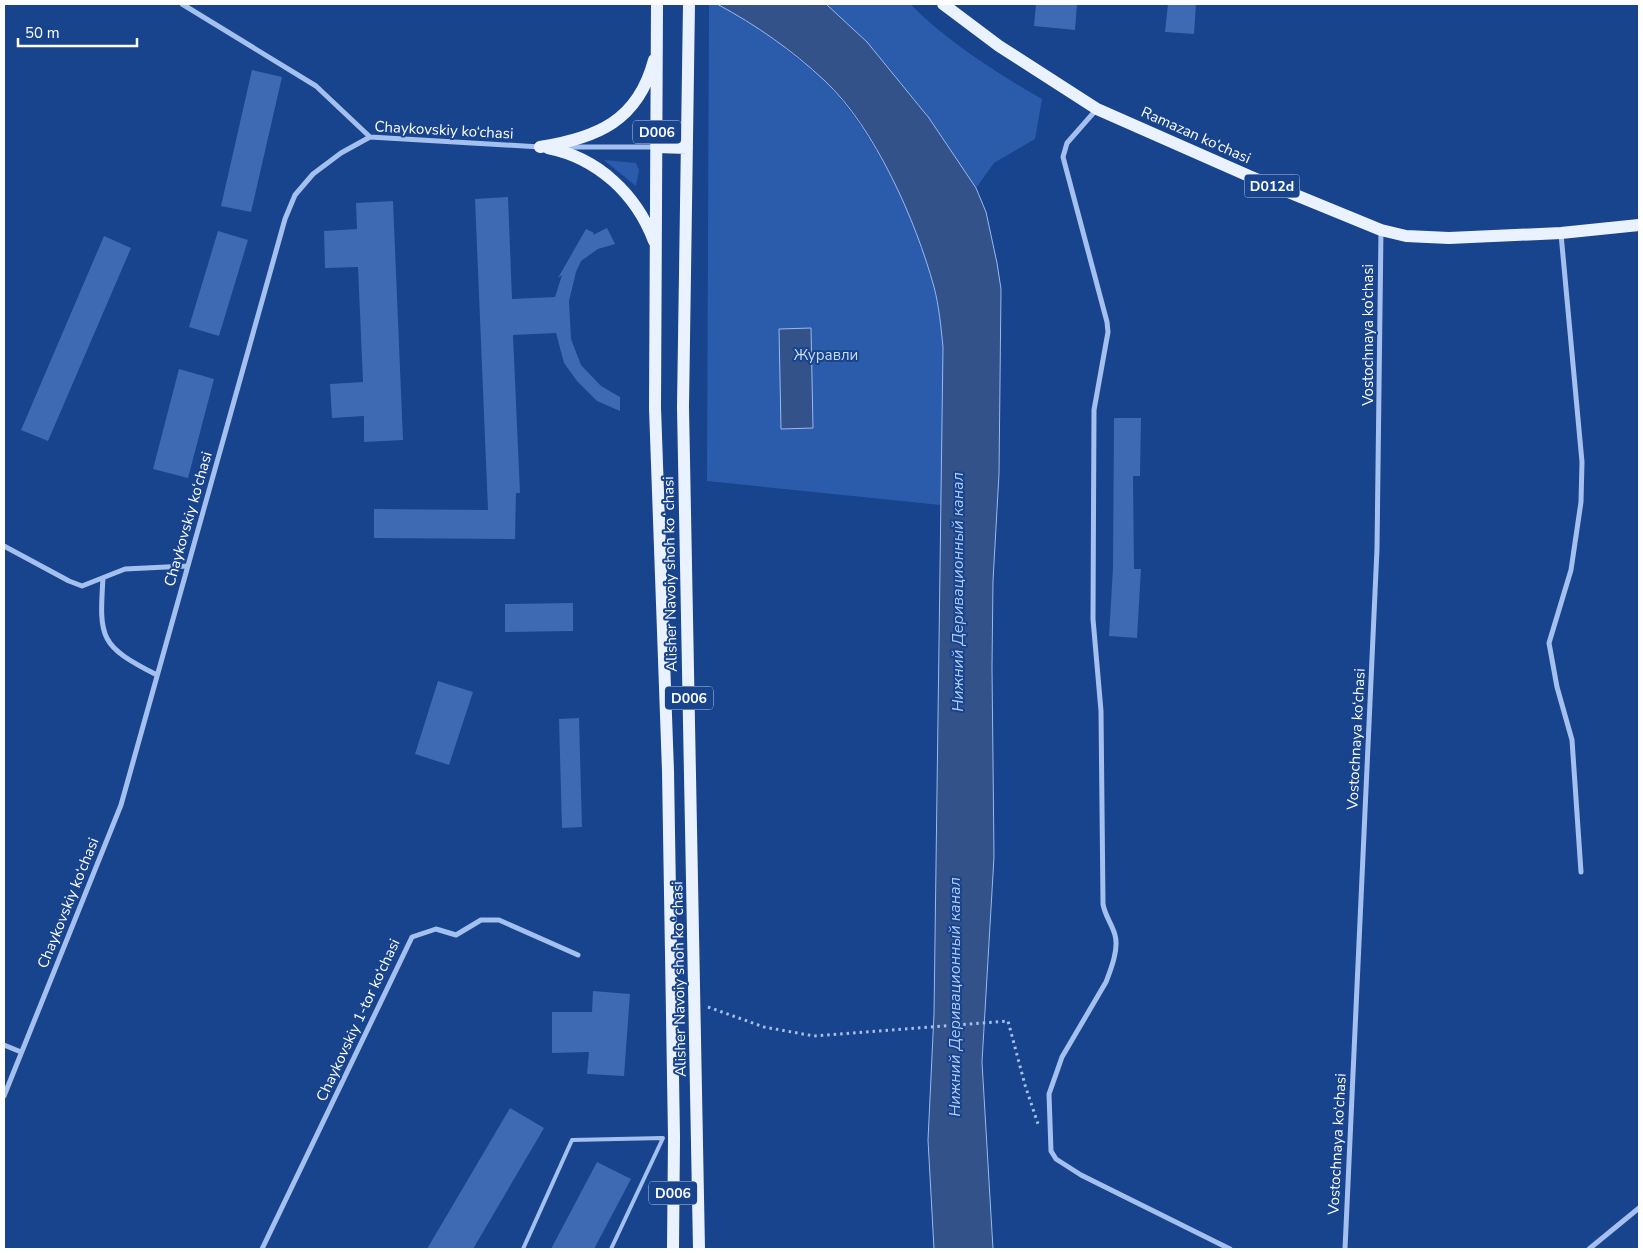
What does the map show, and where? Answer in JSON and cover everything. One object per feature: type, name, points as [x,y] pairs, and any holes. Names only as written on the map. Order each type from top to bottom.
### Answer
[{"type":"main road","name":"Alisher Navoiy shoh koʻchasi","points":[[657,4],[655,408],[668,770],[668,1138],[673,1249]]},
{"type":"main road","name":"Alisher Navoiy shoh koʻchasi","points":[[689,4],[683,407],[696,1003],[699,1249]]},
{"type":"main road","name":"Ramazan ko‘chasi","points":[[943,4],[999,46],[1097,109],[1249,176],[1382,230],[1427,238],[1561,233],[1639,225]]},
{"type":"main road","points":[[540,147],[592,135],[612,125],[624,114],[649,75],[657,43]]},
{"type":"main road","points":[[540,147],[576,156],[609,176],[643,215],[656,246]]},
{"type":"main road","points":[[657,147],[688,148]]},
{"type":"street","points":[[182,4],[316,86],[370,137]]},
{"type":"street","points":[[1097,109],[1067,143],[1063,156],[1107,322],[1108,332],[1094,410],[1093,619],[1101,711],[1103,904],[1104,914],[1114,933],[1116,944],[1111,970],[1106,982],[1062,1057],[1049,1094],[1051,1150],[1056,1159],[1081,1175],[1230,1249]]},
{"type":"street","name":"Chaykovskiy ko‘chasi","points":[[4,1096],[121,805],[285,218],[295,195],[313,174],[341,153],[370,137],[540,147],[657,147]]},
{"type":"street","name":"Vostochnaya ko‘chasi","points":[[1345,1249],[1377,549],[1382,230]]},
{"type":"street","points":[[1561,233],[1582,462],[1581,502],[1571,570],[1549,643],[1557,687],[1572,740],[1581,872]]},
{"type":"street","points":[[4,546],[82,586],[125,570],[187,566]]},
{"type":"street","points":[[103,578],[100,612],[102,631],[112,646],[134,663],[157,675]]},
{"type":"street","name":"Chaykovskiy 1-tor ko‘chasi","points":[[262,1249],[412,937],[436,929],[456,935],[481,920],[500,920],[578,955]]},
{"type":"street","points":[[4,1045],[21,1052]]},
{"type":"street","points":[[1589,1249],[1639,1208]]},
{"type":"lane","points":[[523,1249],[572,1140],[668,1138],[611,1249]]},
{"type":"path","points":[[696,1003],[764,1027],[814,1036],[1008,1021],[1036,1119],[1051,1150]]},
{"type":"green space","name":"Журавли","points":[[709,4],[719,5],[753,23],[823,79],[849,110],[870,140],[906,206],[931,276],[939,312],[943,346],[941,505],[707,481]]},
{"type":"green space","points":[[826,4],[910,4],[956,44],[1042,99],[1035,139],[994,163],[976,188],[926,114],[867,42]]},
{"type":"green space","points":[[604,160],[636,163],[639,170],[636,186]]},
{"type":"water","name":"Нижний Деривационный канал","points":[[717,4],[826,4],[867,42],[929,118],[976,188],[986,212],[1001,289],[999,474],[993,581],[994,857],[982,1062],[993,1249],[934,1249],[928,1140],[934,1014],[943,347],[936,294],[905,205],[877,149],[861,124],[825,81],[787,49],[760,29]]},
{"type":"water","points":[[811,328],[813,428],[781,429],[779,329]]},
{"type":"building","points":[[1036,4],[1077,4],[1075,30],[1034,26]]},
{"type":"building","points":[[1168,4],[1196,4],[1194,34],[1165,32]]},
{"type":"building","points":[[252,70],[282,77],[251,212],[221,206]]},
{"type":"building","points":[[508,197],[512,299],[555,297],[562,275],[558,278],[586,229],[594,233],[593,235],[607,228],[615,244],[598,249],[581,261],[576,272],[569,301],[571,339],[581,365],[601,386],[620,397],[620,411],[597,401],[577,381],[564,363],[556,333],[513,335],[520,493],[516,493],[515,539],[374,538],[374,509],[488,510],[475,199]]},
{"type":"building","points":[[393,201],[403,440],[364,442],[364,416],[332,418],[330,384],[363,382],[358,267],[325,268],[324,231],[357,229],[356,203]]},
{"type":"building","points":[[218,231],[248,240],[219,336],[189,327]]},
{"type":"building","points":[[104,236],[131,248],[48,441],[21,430]]},
{"type":"building","points":[[179,369],[214,379],[188,478],[153,469]]},
{"type":"building","points":[[1114,418],[1141,418],[1140,476],[1133,476],[1134,569],[1141,569],[1137,638],[1109,636],[1113,568]]},
{"type":"building","points":[[573,603],[573,631],[505,632],[505,604]]},
{"type":"building","points":[[438,681],[473,692],[449,765],[415,754]]},
{"type":"building","points":[[579,718],[582,827],[562,828],[559,719]]},
{"type":"building","points":[[593,991],[630,994],[624,1076],[587,1074],[589,1052],[552,1053],[552,1012],[592,1012]]},
{"type":"building","points":[[510,1108],[544,1128],[473,1249],[427,1249]]},
{"type":"building","points":[[597,1162],[631,1179],[594,1249],[551,1249]]}]
